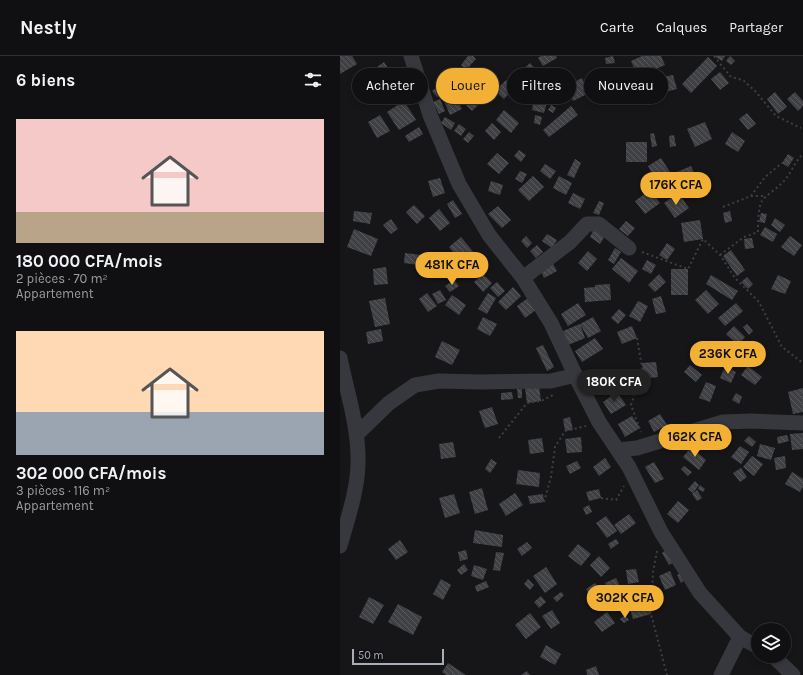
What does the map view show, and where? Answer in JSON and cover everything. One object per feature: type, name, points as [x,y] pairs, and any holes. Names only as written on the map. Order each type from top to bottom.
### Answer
[{"type":"street","points":[[411,56],[430,115],[459,184],[489,235],[523,278],[551,323],[599,422],[629,467],[661,532],[700,593],[740,637],[751,643]]},
{"type":"street","points":[[523,278],[570,242],[588,224],[599,224],[629,248]]},
{"type":"street","points":[[340,358],[357,434],[358,464],[353,498],[340,546]]},
{"type":"street","points":[[357,434],[389,403],[415,385],[439,380],[480,382],[551,381],[576,375]]},
{"type":"street","points":[[618,450],[637,448],[723,422],[803,422]]},
{"type":"street","points":[[721,675],[740,637]]},
{"type":"street","points":[[780,663],[793,675]]},
{"type":"path","points":[[714,56],[731,77],[743,80],[756,92],[776,116],[801,128]]},
{"type":"path","points":[[720,255],[744,237],[758,232],[758,222],[762,201],[782,184],[794,166],[796,160],[803,154]]},
{"type":"path","points":[[751,196],[765,177],[782,162]]},
{"type":"path","points":[[724,206],[751,196],[767,196]]},
{"type":"path","points":[[629,248],[688,269],[703,239],[720,255],[735,278],[759,302],[782,347],[803,363]]},
{"type":"path","points":[[637,338],[644,379],[638,383],[631,405],[643,438],[637,448]]},
{"type":"path","points":[[499,438],[527,403],[554,395]]},
{"type":"path","points":[[544,502],[551,478],[555,447],[565,431],[599,422]]},
{"type":"path","points":[[601,498],[616,500],[625,485],[629,467]]},
{"type":"path","points":[[661,532],[653,572],[651,614],[667,675]]},
{"type":"building","points":[[340,56],[352,56],[357,64],[340,74]]},
{"type":"building","points":[[468,56],[473,56],[476,59],[468,68],[464,68],[461,65]]},
{"type":"building","points":[[541,56],[556,56],[557,58],[543,66],[538,58]]},
{"type":"building","points":[[613,56],[615,63],[606,64],[605,58]]},
{"type":"building","points":[[642,56],[661,56],[665,65],[658,68],[634,68],[631,61]]},
{"type":"building","points":[[714,56],[725,56],[722,61]]},
{"type":"building","points":[[730,56],[735,61],[731,65],[726,61]]},
{"type":"building","points":[[708,57],[717,66],[691,93],[682,84]]},
{"type":"building","points":[[384,62],[388,68],[376,68]]},
{"type":"building","points":[[530,63],[535,68],[525,68]]},
{"type":"building","points":[[720,72],[729,83],[720,90],[711,79]]},
{"type":"building","points":[[673,75],[677,89],[668,91],[668,76]]},
{"type":"building","points":[[582,78],[584,82],[584,96],[576,100],[576,81]]},
{"type":"building","points":[[506,80],[507,81],[507,96],[504,99],[499,95],[499,87]]},
{"type":"building","points":[[436,88],[436,96],[432,91]]},
{"type":"building","points":[[775,92],[787,107],[778,114],[767,99]]},
{"type":"building","points":[[795,92],[803,101],[803,106],[798,111],[787,99]]},
{"type":"building","points":[[436,101],[436,104],[442,104],[445,111],[439,114],[433,102]]},
{"type":"building","points":[[399,104],[406,104],[416,120],[399,130],[387,112]]},
{"type":"building","points":[[445,104],[459,104],[462,109],[450,115]]},
{"type":"building","points":[[465,104],[479,104],[472,111]]},
{"type":"building","points":[[533,104],[546,104],[544,113],[532,110]]},
{"type":"building","points":[[551,105],[556,108],[553,113],[548,110]]},
{"type":"building","points":[[571,106],[578,115],[549,137],[543,130]]},
{"type":"building","points":[[504,110],[519,123],[511,133],[496,120]]},
{"type":"building","points":[[747,113],[756,124],[748,130],[739,119]]},
{"type":"building","points":[[380,115],[390,131],[377,138],[368,122]]},
{"type":"building","points":[[535,115],[542,117],[540,125],[534,123]]},
{"type":"building","points":[[445,117],[455,123],[451,130],[441,123]]},
{"type":"building","points":[[705,122],[712,139],[695,147],[687,129]]},
{"type":"building","points":[[492,123],[501,132],[494,140],[485,131]]},
{"type":"building","points":[[459,124],[466,129],[461,136],[454,131]]},
{"type":"building","points":[[419,127],[423,134],[409,142],[405,136]]},
{"type":"building","points":[[469,132],[474,136],[468,143],[463,139]]},
{"type":"building","points":[[732,132],[745,141],[738,152],[725,144]]},
{"type":"building","points":[[654,133],[657,146],[652,147],[650,134]]},
{"type":"building","points":[[674,135],[676,146],[670,147],[669,136]]},
{"type":"building","points":[[626,142],[647,142],[647,162],[626,162]]},
{"type":"building","points":[[519,150],[526,155],[521,162],[514,156]]},
{"type":"building","points":[[497,153],[509,163],[499,174],[487,164]]},
{"type":"building","points":[[788,154],[794,158],[788,167],[782,163]]},
{"type":"building","points":[[661,158],[670,172],[656,180],[648,166]]},
{"type":"building","points":[[575,159],[581,163],[574,178],[567,175]]},
{"type":"building","points":[[545,164],[556,171],[550,179],[540,171]]},
{"type":"building","points":[[691,166],[699,184],[680,192],[672,174]]},
{"type":"building","points":[[520,171],[527,174],[522,183],[515,179]]},
{"type":"building","points":[[533,176],[544,187],[529,201],[518,190]]},
{"type":"building","points":[[559,176],[572,183],[566,195],[553,188]]},
{"type":"building","points":[[440,178],[445,193],[433,197],[428,181]]},
{"type":"building","points":[[491,181],[503,185],[500,195],[488,191]]},
{"type":"building","points":[[650,190],[660,203],[645,214],[635,201]]},
{"type":"building","points":[[573,193],[585,199],[580,209],[568,203]]},
{"type":"building","points":[[678,193],[689,208],[675,218],[664,203]]},
{"type":"building","points":[[453,200],[462,214],[455,218],[447,204]]},
{"type":"building","points":[[599,201],[604,203],[599,215],[593,213]]},
{"type":"building","points":[[414,205],[425,216],[417,224],[406,212]]},
{"type":"building","points":[[498,206],[511,220],[502,228],[488,214]]},
{"type":"building","points":[[439,209],[450,223],[440,231],[429,218]]},
{"type":"building","points":[[354,211],[372,213],[370,224],[353,221]]},
{"type":"building","points":[[730,211],[732,221],[725,223],[723,213]]},
{"type":"building","points":[[761,213],[767,214],[765,223],[759,222]]},
{"type":"building","points":[[775,218],[785,225],[780,232],[771,225]]},
{"type":"building","points":[[391,219],[398,229],[391,234],[383,225]]},
{"type":"building","points":[[700,220],[703,239],[684,242],[681,223]]},
{"type":"building","points":[[626,221],[635,228],[628,236],[619,229]]},
{"type":"building","points":[[765,227],[777,234],[773,242],[760,235]]},
{"type":"building","points":[[354,229],[378,239],[371,256],[347,247]]},
{"type":"building","points":[[594,229],[605,236],[600,244],[590,237]]},
{"type":"building","points":[[547,234],[557,240],[552,248],[542,241]]},
{"type":"building","points":[[526,236],[532,243],[527,248],[521,241]]},
{"type":"building","points":[[790,236],[802,245],[794,256],[781,247]]},
{"type":"building","points":[[461,237],[480,260],[467,270],[449,247]]},
{"type":"building","points":[[752,238],[754,248],[745,249],[744,239]]},
{"type":"building","points":[[667,243],[675,249],[667,260],[659,255]]},
{"type":"building","points":[[537,245],[543,252],[536,258],[530,251]]},
{"type":"building","points":[[615,248],[621,252],[614,264],[608,260]]},
{"type":"building","points":[[731,250],[745,270],[737,276],[723,256]]},
{"type":"building","points":[[588,251],[597,259],[587,271],[578,263]]},
{"type":"building","points":[[405,253],[421,255],[419,265],[404,263]]},
{"type":"building","points":[[621,258],[638,271],[629,283],[612,269]]},
{"type":"building","points":[[647,260],[656,265],[651,274],[642,269]]},
{"type":"building","points":[[552,262],[557,271],[544,278],[540,269]]},
{"type":"building","points":[[386,267],[388,284],[374,285],[373,269]]},
{"type":"building","points":[[671,269],[688,269],[688,295],[671,295]]},
{"type":"building","points":[[483,274],[492,283],[483,292],[474,282]]},
{"type":"building","points":[[659,274],[666,282],[655,292],[648,285]]},
{"type":"building","points":[[711,275],[738,291],[732,300],[706,284]]},
{"type":"building","points":[[778,275],[791,281],[785,294],[771,289]]},
{"type":"building","points":[[747,277],[753,284],[748,289],[741,282]]},
{"type":"building","points":[[454,280],[459,286],[450,292],[445,286]]},
{"type":"building","points":[[497,282],[505,291],[498,297],[490,288]]},
{"type":"building","points":[[610,284],[611,300],[585,302],[584,288],[595,287],[595,285]]},
{"type":"building","points":[[513,287],[521,296],[506,310],[498,302]]},
{"type":"building","points":[[440,290],[446,300],[438,304],[432,294]]},
{"type":"building","points":[[706,290],[719,304],[708,314],[695,300]]},
{"type":"building","points":[[427,293],[437,306],[428,312],[419,299]]},
{"type":"building","points":[[488,293],[496,298],[487,314],[478,309]]},
{"type":"building","points":[[452,295],[466,305],[459,315],[445,305]]},
{"type":"building","points":[[661,296],[666,312],[656,314],[652,299]]},
{"type":"building","points":[[385,298],[390,324],[375,327],[369,301]]},
{"type":"building","points":[[528,298],[536,310],[525,318],[517,306]]},
{"type":"building","points":[[638,301],[648,306],[640,322],[629,316]]},
{"type":"building","points":[[578,303],[586,315],[568,326],[561,314]]},
{"type":"building","points":[[736,303],[743,311],[725,326],[718,318]]},
{"type":"building","points":[[619,309],[626,315],[618,324],[611,318]]},
{"type":"building","points":[[483,317],[497,324],[490,336],[477,329]]},
{"type":"building","points":[[593,317],[601,331],[588,338],[580,324]]},
{"type":"building","points":[[580,324],[585,338],[568,345],[563,331]]},
{"type":"building","points":[[747,324],[753,331],[749,335],[743,327]]},
{"type":"building","points":[[632,326],[637,338],[622,344],[617,332]]},
{"type":"building","points":[[734,326],[745,337],[738,345],[726,334]]},
{"type":"building","points":[[381,329],[383,341],[368,344],[366,332]]},
{"type":"building","points":[[595,338],[603,349],[582,362],[575,351]]},
{"type":"building","points":[[442,341],[460,350],[452,365],[435,357]]},
{"type":"building","points":[[543,345],[554,367],[547,371],[536,348]]},
{"type":"building","points":[[656,362],[658,377],[644,379],[642,363]]},
{"type":"building","points":[[690,365],[702,375],[696,382],[684,372]]},
{"type":"building","points":[[748,366],[762,377],[755,385],[741,375]]},
{"type":"building","points":[[725,367],[736,372],[731,383],[720,378]]},
{"type":"building","points":[[633,374],[638,383],[631,388],[625,380]]},
{"type":"building","points":[[618,380],[622,388],[608,395],[604,387]]},
{"type":"building","points":[[706,382],[716,386],[710,402],[699,398]]},
{"type":"building","points":[[539,385],[541,401],[527,403],[525,388]]},
{"type":"building","points":[[803,388],[803,412],[793,414],[788,392]]},
{"type":"building","points":[[517,389],[522,389],[522,398],[518,398]]},
{"type":"building","points":[[512,392],[513,399],[501,400],[501,393]]},
{"type":"building","points":[[617,392],[626,405],[611,414],[603,402]]},
{"type":"building","points":[[736,393],[742,397],[739,404],[732,400]]},
{"type":"building","points":[[492,407],[498,424],[485,428],[479,411]]},
{"type":"building","points":[[660,414],[667,425],[654,432],[648,421]]},
{"type":"building","points":[[632,416],[640,428],[625,437],[618,424]]},
{"type":"building","points":[[570,417],[573,430],[565,431],[563,419]]},
{"type":"building","points":[[803,433],[803,449],[792,450],[790,434]]},
{"type":"building","points":[[787,435],[789,441],[778,444],[777,437]]},
{"type":"building","points":[[749,436],[756,442],[752,447],[744,441]]},
{"type":"building","points":[[581,437],[582,452],[567,453],[565,439]]},
{"type":"building","points":[[542,438],[544,452],[530,454],[528,440]]},
{"type":"building","points":[[453,442],[456,457],[441,459],[439,444]]},
{"type":"building","points":[[760,444],[775,448],[771,460],[757,456]]},
{"type":"building","points":[[740,446],[749,452],[741,464],[731,457]]},
{"type":"building","points":[[691,447],[706,460],[699,470],[683,457]]},
{"type":"building","points":[[752,456],[763,464],[754,476],[743,467]]},
{"type":"building","points":[[785,456],[786,468],[776,470],[774,458]]},
{"type":"building","points":[[605,458],[611,467],[599,476],[593,467]]},
{"type":"building","points":[[491,459],[497,463],[490,473],[485,469]]},
{"type":"building","points":[[577,461],[581,468],[570,474],[566,466]]},
{"type":"building","points":[[654,462],[664,479],[655,483],[645,467]]},
{"type":"building","points":[[684,466],[692,472],[688,476],[681,469]]},
{"type":"building","points":[[741,468],[747,477],[740,482],[733,473]]},
{"type":"building","points":[[518,470],[540,473],[539,487],[516,484]]},
{"type":"building","points":[[792,472],[803,479],[803,487],[800,492],[785,484]]},
{"type":"building","points":[[695,481],[699,485],[693,493],[688,489]]},
{"type":"building","points":[[700,485],[705,489],[703,492],[698,489]]},
{"type":"building","points":[[482,488],[488,510],[475,514],[469,492]]},
{"type":"building","points":[[599,489],[601,498],[589,501],[586,492]]},
{"type":"building","points":[[697,490],[702,498],[697,501],[692,494]]},
{"type":"building","points":[[515,493],[523,505],[506,516],[499,504]]},
{"type":"building","points":[[454,494],[460,513],[445,518],[439,498]]},
{"type":"building","points":[[543,494],[544,502],[530,504],[528,496]]},
{"type":"building","points":[[678,501],[689,510],[678,523],[667,514]]},
{"type":"building","points":[[589,505],[592,512],[586,515],[583,508]]},
{"type":"building","points":[[629,514],[636,523],[621,534],[614,525]]},
{"type":"building","points":[[606,516],[617,531],[607,538],[596,523]]},
{"type":"building","points":[[475,530],[503,535],[502,547],[473,543]]},
{"type":"building","points":[[616,539],[619,543],[611,549],[608,544]]},
{"type":"building","points":[[400,540],[408,552],[396,560],[388,549]]},
{"type":"building","points":[[527,542],[532,548],[522,556],[517,549]]},
{"type":"building","points":[[578,544],[591,554],[581,566],[568,556]]},
{"type":"building","points":[[667,549],[675,562],[669,565],[662,553]]},
{"type":"building","points":[[466,550],[468,559],[460,561],[458,552]]},
{"type":"building","points":[[496,552],[504,553],[500,571],[493,570]]},
{"type":"building","points":[[599,556],[610,568],[601,577],[590,565]]},
{"type":"building","points":[[464,564],[468,570],[461,575],[457,570]]},
{"type":"building","points":[[474,565],[487,569],[483,580],[471,576]]},
{"type":"building","points":[[546,567],[557,584],[545,593],[533,576]]},
{"type":"building","points":[[636,569],[639,582],[628,584],[626,570]]},
{"type":"building","points":[[670,571],[676,585],[665,590],[659,576]]},
{"type":"building","points":[[681,573],[685,580],[681,583],[677,575]]},
{"type":"building","points":[[616,578],[624,594],[613,599],[605,583]]},
{"type":"building","points":[[441,579],[451,585],[443,600],[433,594]]},
{"type":"building","points":[[528,579],[534,585],[530,590],[524,584]]},
{"type":"building","points":[[486,581],[489,587],[477,592],[475,586]]},
{"type":"building","points":[[595,583],[599,588],[590,595],[586,589]]},
{"type":"building","points":[[561,592],[564,595],[557,602],[553,598]]},
{"type":"building","points":[[644,592],[651,614],[633,619],[626,597]]},
{"type":"building","points":[[541,596],[546,602],[539,608],[534,602]]},
{"type":"building","points":[[369,597],[384,605],[373,624],[359,617]]},
{"type":"building","points":[[398,604],[422,617],[413,635],[388,622]]},
{"type":"building","points":[[552,610],[560,623],[551,629],[542,616]]},
{"type":"building","points":[[607,612],[615,623],[602,632],[594,622]]},
{"type":"building","points":[[530,613],[541,627],[526,639],[515,625]]},
{"type":"building","points":[[625,615],[629,620],[624,623],[620,619]]},
{"type":"building","points":[[546,645],[561,654],[555,665],[540,657]]},
{"type":"building","points":[[448,663],[466,675],[446,675],[442,672]]},
{"type":"building","points":[[596,666],[599,675],[587,675],[586,670]]},
{"type":"building","points":[[527,671],[530,675],[521,675]]}]
